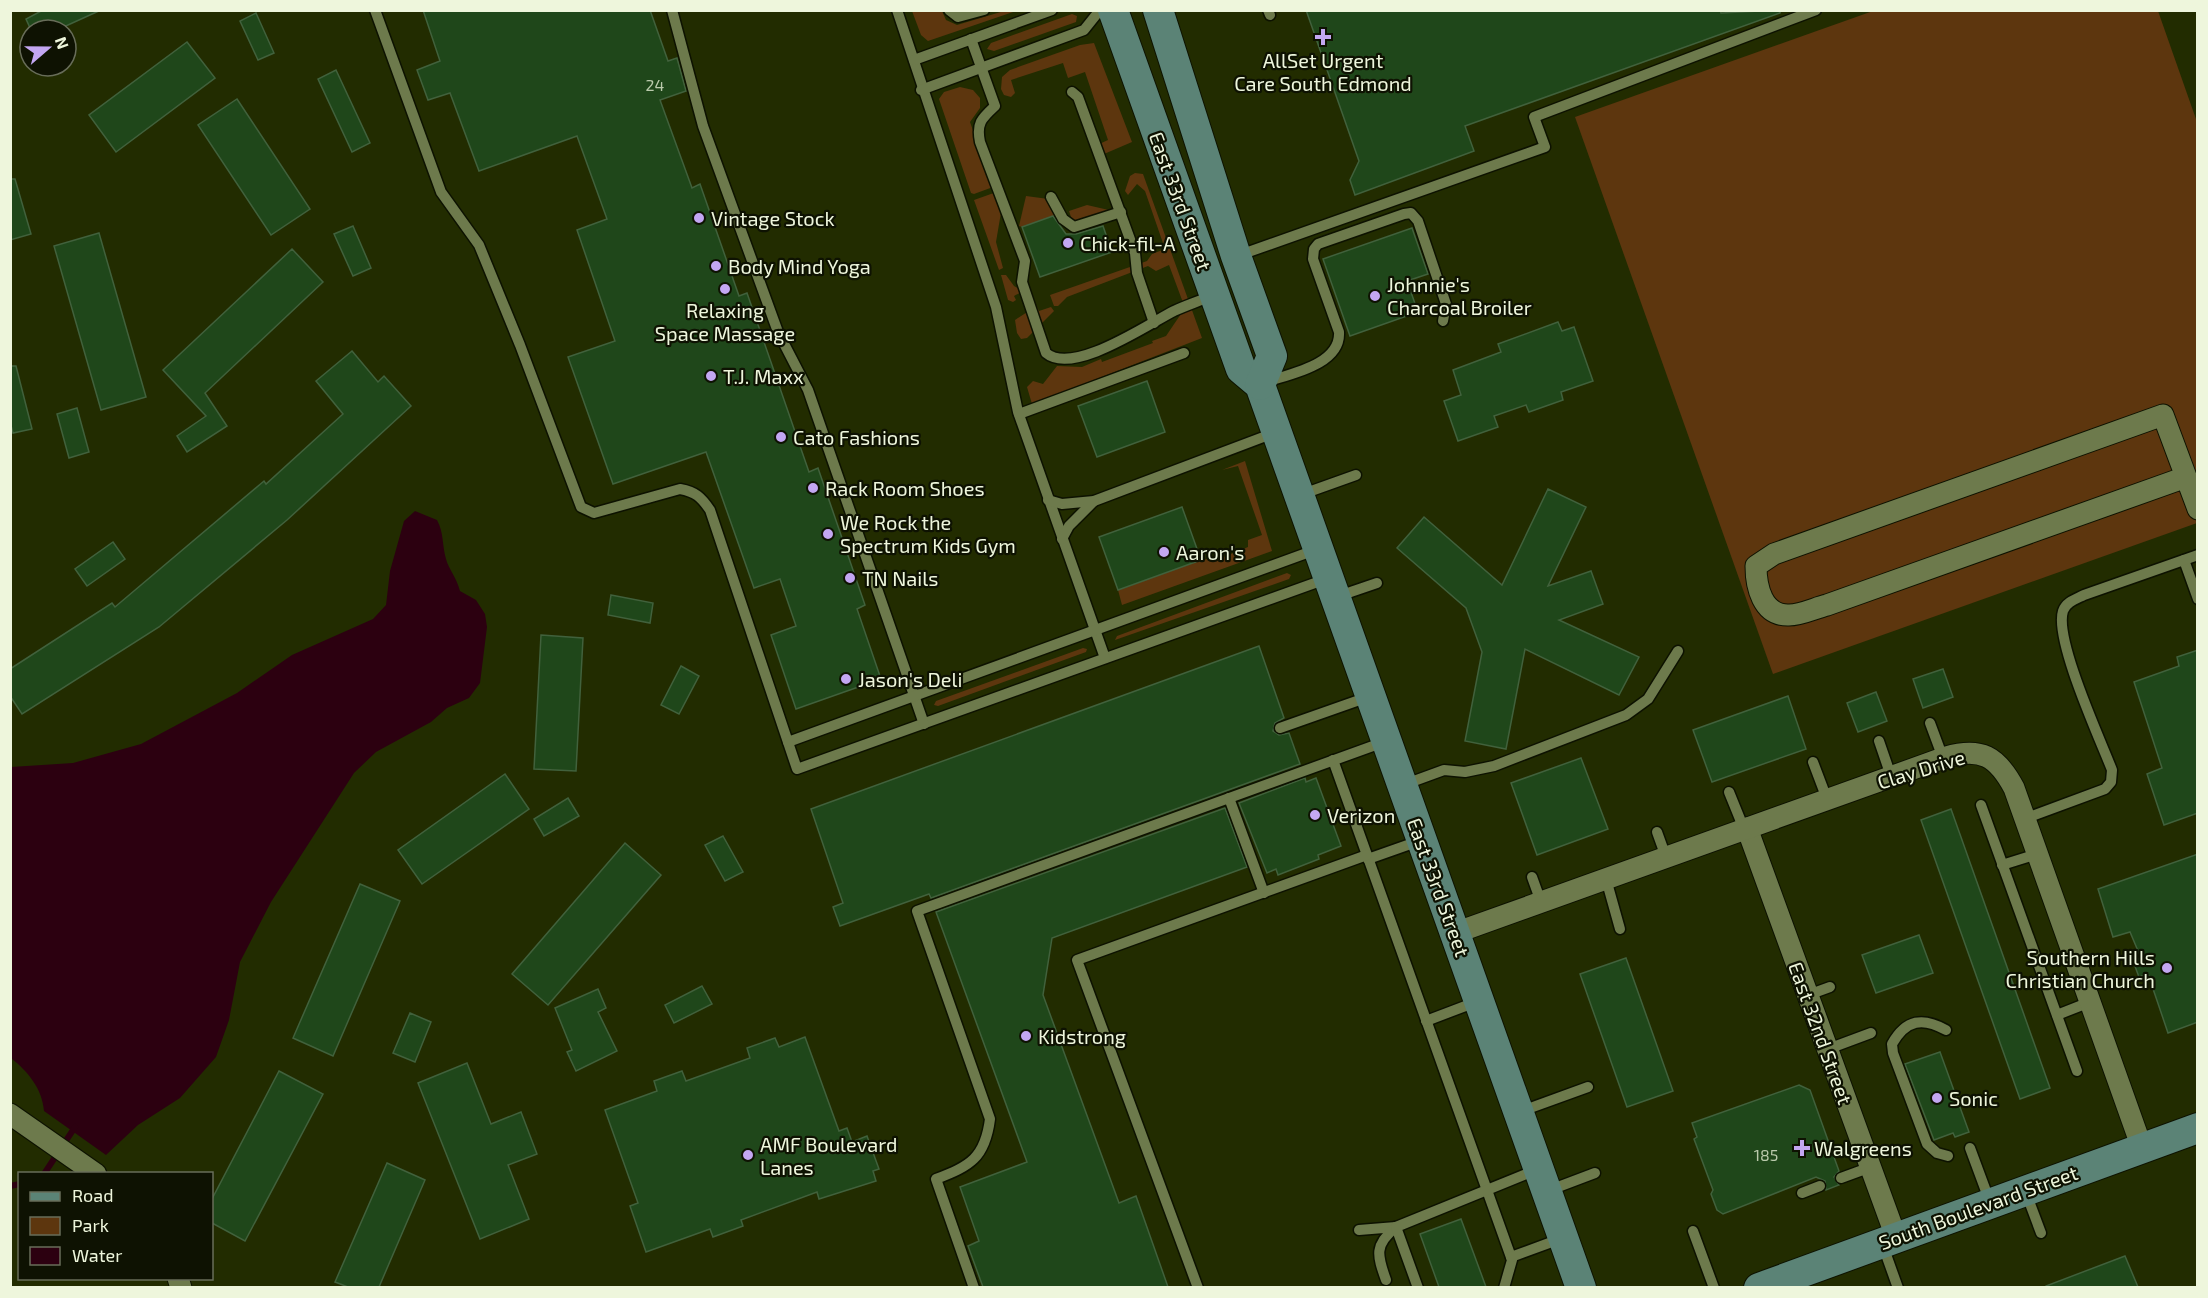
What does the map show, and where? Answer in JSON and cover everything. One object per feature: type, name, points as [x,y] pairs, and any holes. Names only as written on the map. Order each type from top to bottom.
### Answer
[{"type":"main road","name":"East 33rd Street","points":[[1113,10],[1241,369],[1260,384],[1581,1287]]},
{"type":"main road","name":"East 33rd Street","points":[[1158,10],[1236,256],[1272,356],[1260,384]]},
{"type":"main road","name":"South Boulevard Street","points":[[1776,1285],[1889,1240],[2198,1128]]},
{"type":"street","points":[[2186,477],[1827,605],[1788,615],[1770,609],[1756,587],[1756,566],[1774,554],[2163,415],[2198,509]]},
{"type":"street","name":"Clay Drive","points":[[1455,933],[1943,758],[1970,752],[1983,754],[1997,762],[2014,788],[2142,1148]]},
{"type":"street","name":"East 32nd Street","points":[[1745,829],[1871,1167],[1889,1240]]},
{"type":"street","points":[[10,1114],[95,1172]]},
{"type":"lane","points":[[375,10],[441,192],[479,245],[520,345],[581,507],[594,513],[680,489],[695,492],[702,499],[710,510],[797,769],[1105,658],[1332,588],[1377,583]]},
{"type":"lane","points":[[672,10],[703,126],[778,332],[808,390],[924,724]]},
{"type":"lane","points":[[897,10],[914,60],[921,90],[996,307],[1019,414],[1105,658]]},
{"type":"lane","points":[[949,10],[958,17],[984,10]]},
{"type":"lane","points":[[914,60],[1052,10]]},
{"type":"lane","points":[[921,90],[1084,30],[1100,10]]},
{"type":"lane","points":[[1236,256],[1545,147],[1534,117],[1816,10]]},
{"type":"lane","points":[[971,39],[995,106],[979,120],[977,129],[980,142],[1025,261],[1022,282],[1046,353],[1052,358],[1066,360],[1115,344],[1174,311],[1215,295]]},
{"type":"lane","points":[[1072,92],[1078,97],[1121,212],[1154,323]]},
{"type":"lane","points":[[1051,197],[1063,219],[1074,227],[1121,212]]},
{"type":"lane","points":[[1260,384],[1318,364],[1338,342],[1339,332],[1313,259],[1314,249],[1318,244],[1404,214],[1412,213],[1418,221],[1445,298],[1446,312],[1443,321]]},
{"type":"lane","points":[[1019,414],[1184,353]]},
{"type":"lane","points":[[1048,500],[1062,504],[1094,501],[1277,432]]},
{"type":"lane","points":[[1299,495],[1356,475]]},
{"type":"lane","points":[[1062,539],[1069,526],[1094,501]]},
{"type":"lane","points":[[788,742],[1318,549]]},
{"type":"lane","points":[[2025,819],[2105,789],[2111,782],[2112,770],[2063,637],[2064,610],[2070,602],[2085,595],[2198,555]]},
{"type":"lane","points":[[2184,560],[2198,599]]},
{"type":"lane","points":[[1402,785],[1444,770],[1465,772],[1494,766],[1626,715],[1648,699],[1678,651]]},
{"type":"lane","points":[[1280,728],[1371,696]]},
{"type":"lane","points":[[1930,723],[1943,758]]},
{"type":"lane","points":[[974,1287],[936,1179],[963,1169],[972,1162],[986,1143],[990,1119],[917,911],[1387,741]]},
{"type":"lane","points":[[1879,741],[1892,776]]},
{"type":"lane","points":[[1333,760],[1510,1257],[1504,1287]]},
{"type":"lane","points":[[1813,762],[1827,799]]},
{"type":"lane","points":[[1730,792],[1745,829]]},
{"type":"lane","points":[[1229,798],[1264,892]]},
{"type":"lane","points":[[1981,805],[2077,1071]]},
{"type":"lane","points":[[1657,832],[1666,857]]},
{"type":"lane","points":[[1198,1287],[1077,960],[1264,892],[1422,840]]},
{"type":"lane","points":[[2002,865],[2037,854]]},
{"type":"lane","points":[[1532,877],[1541,902]]},
{"type":"lane","points":[[1606,879],[1620,929]]},
{"type":"lane","points":[[1808,995],[1830,987]]},
{"type":"lane","points":[[1426,1020],[1479,1001]]},
{"type":"lane","points":[[2057,1015],[2090,1002]]},
{"type":"lane","points":[[1946,1030],[1929,1022],[1920,1021],[1906,1028],[1892,1044],[1893,1053],[1927,1144],[1937,1154],[1948,1156]]},
{"type":"lane","points":[[1828,1049],[1871,1033]]},
{"type":"lane","points":[[1519,1113],[1588,1087]]},
{"type":"lane","points":[[1971,1148],[1990,1203]]},
{"type":"lane","points":[[1841,1178],[1871,1167]]},
{"type":"lane","points":[[1386,1280],[1379,1251],[1382,1238],[1396,1227],[1486,1188],[1595,1173]]},
{"type":"lane","points":[[1802,1193],[1820,1186]]},
{"type":"lane","points":[[2025,1190],[2041,1233]]},
{"type":"lane","points":[[1359,1230],[1396,1227]]},
{"type":"lane","points":[[1396,1227],[1419,1287]]},
{"type":"lane","points":[[1693,1231],[1714,1287]]},
{"type":"lane","points":[[1510,1257],[1563,1238]]},
{"type":"lane","points":[[1889,1240],[1898,1287]]},
{"type":"green space","points":[[912,11],[942,11],[946,20],[957,25],[1004,11],[1016,11],[928,41],[921,35]]},
{"type":"green space","points":[[1873,11],[2158,11],[2197,122],[2197,523],[1773,674],[1575,117]]},
{"type":"green space","points":[[1072,14],[1077,16],[1076,22],[994,51],[987,49],[991,43]]},
{"type":"green space","points":[[1094,43],[1132,142],[1104,154],[1097,145],[1108,140],[1085,72],[1068,78],[1063,63],[1011,80],[1015,93],[1011,97],[1004,95],[1001,89],[1002,77],[1010,70],[1080,45]]},
{"type":"green space","points":[[960,87],[973,90],[980,98],[980,108],[970,122],[993,187],[974,194],[971,193],[939,99],[944,92]]},
{"type":"green space","points":[[1135,173],[1143,174],[1202,338],[1032,404],[1027,387],[1033,381],[1043,384],[1057,366],[1082,367],[1153,343],[1152,341],[1166,336],[1185,308],[1169,265],[1156,271],[1148,266],[1067,297],[1058,306],[1054,306],[1050,295],[1147,261],[1152,254],[1165,249],[1145,191],[1137,184],[1128,195],[1125,191],[1130,176]]},
{"type":"green space","points":[[1005,189],[996,242],[1003,268],[999,270],[974,200]]},
{"type":"green space","points":[[1026,196],[1056,200],[1059,214],[1022,227],[1019,226]]},
{"type":"green space","points":[[1087,205],[1113,211],[1074,226],[1069,211]]},
{"type":"green space","points":[[1001,275],[1006,275],[1014,286],[1023,291],[1014,296],[1016,300],[1013,302],[1008,300]]},
{"type":"green space","points":[[1031,295],[1039,311],[1051,307],[1054,311],[1027,338],[1021,339],[1017,333],[1015,320],[1032,309]]},
{"type":"green space","points":[[1245,461],[1272,551],[1122,605],[1118,590],[1188,564],[1221,558],[1248,547],[1248,540],[1262,535],[1238,466],[1222,470]]},
{"type":"green space","points":[[1287,573],[1291,575],[1289,579],[1115,640],[1117,636]]},
{"type":"green space","points":[[1083,648],[1087,649],[1086,652],[938,706],[934,705],[936,701]]},
{"type":"water","points":[[415,511],[437,520],[446,559],[460,591],[476,600],[485,614],[487,627],[480,683],[469,698],[447,708],[431,722],[376,752],[354,773],[271,902],[240,962],[229,1020],[216,1057],[180,1098],[138,1125],[106,1155],[44,1111],[43,1103],[33,1081],[11,1058],[11,767],[73,763],[141,744],[237,693],[292,655],[373,619],[386,605],[390,571],[404,521]]},
{"type":"building","points":[[43,10],[101,10],[78,20],[78,18],[28,18]]},
{"type":"building","points":[[423,10],[650,10],[668,61],[677,58],[686,91],[660,100],[692,188],[700,184],[739,296],[747,293],[809,472],[818,468],[865,605],[857,609],[881,679],[796,709],[771,635],[796,626],[780,579],[754,588],[706,452],[613,484],[568,357],[615,341],[577,230],[607,219],[577,136],[479,171],[450,93],[428,100],[417,70],[440,61]]},
{"type":"building","points":[[1306,10],[1720,10],[1721,13],[1780,10],[1780,13],[1465,126],[1474,151],[1355,195],[1350,180],[1359,161]]},
{"type":"building","points":[[256,13],[274,53],[258,60],[240,21]]},
{"type":"building","points":[[187,42],[215,78],[116,152],[89,115]]},
{"type":"building","points":[[336,70],[370,143],[352,152],[318,79]]},
{"type":"building","points":[[237,99],[310,209],[271,235],[198,125]]},
{"type":"building","points":[[10,179],[15,179],[31,234],[10,240]]},
{"type":"building","name":"Chick-fil-A","points":[[1053,216],[1066,234],[1076,234],[1103,226],[1112,252],[1040,277],[1022,227]]},
{"type":"building","points":[[353,226],[371,268],[353,276],[334,234]]},
{"type":"building","name":"Johnnie's Charcoal Broiler","points":[[1412,228],[1428,274],[1407,281],[1418,312],[1350,336],[1323,259]]},
{"type":"building","points":[[99,233],[146,397],[101,410],[54,246]]},
{"type":"building","points":[[292,249],[323,282],[205,393],[227,426],[187,452],[177,436],[206,416],[163,370]]},
{"type":"building","points":[[1558,322],[1562,331],[1574,327],[1593,381],[1561,392],[1563,400],[1529,412],[1526,405],[1494,416],[1498,427],[1458,441],[1444,401],[1461,395],[1453,370],[1501,352],[1498,344]]},
{"type":"building","points":[[352,351],[378,382],[384,376],[411,406],[287,520],[159,627],[22,714],[10,696],[10,669],[112,603],[115,607],[264,481],[266,484],[343,414],[316,381]]},
{"type":"building","points":[[10,366],[16,366],[32,429],[13,433],[10,422]]},
{"type":"building","points":[[1147,381],[1165,432],[1097,457],[1078,406]]},
{"type":"building","points":[[77,408],[89,452],[69,458],[57,414]]},
{"type":"building","points":[[1548,489],[1586,507],[1548,586],[1591,571],[1603,604],[1559,620],[1639,657],[1619,695],[1525,649],[1506,749],[1465,741],[1482,652],[1466,608],[1397,548],[1424,517],[1502,585]]},
{"type":"building","points":[[1182,507],[1201,560],[1118,590],[1099,537]]},
{"type":"building","points":[[113,542],[125,559],[87,586],[75,569]]},
{"type":"building","points":[[611,595],[653,603],[650,623],[608,615]]},
{"type":"building","points":[[541,635],[583,638],[576,771],[534,769]]},
{"type":"building","points":[[1259,646],[1284,718],[1275,723],[1273,731],[1279,735],[1289,733],[1300,764],[931,898],[929,894],[840,926],[833,907],[843,903],[811,809]]},
{"type":"building","points":[[2198,650],[2198,813],[2164,825],[2147,774],[2162,768],[2134,682],[2179,666],[2177,657]]},
{"type":"building","points":[[681,666],[699,676],[679,714],[661,705]]},
{"type":"building","points":[[1943,669],[1953,697],[1923,708],[1913,679]]},
{"type":"building","points":[[1876,692],[1887,721],[1858,732],[1847,703]]},
{"type":"building","points":[[1788,696],[1806,749],[1712,782],[1693,730]]},
{"type":"building","points":[[1581,758],[1608,829],[1537,855],[1511,783]]},
{"type":"building","points":[[505,774],[529,809],[422,884],[398,850]]},
{"type":"building","points":[[1305,778],[1306,782],[1316,778],[1341,846],[1318,855],[1319,859],[1278,875],[1276,869],[1267,873],[1239,803]]},
{"type":"building","points":[[568,798],[579,816],[544,836],[534,819]]},
{"type":"building","points":[[1225,808],[1247,867],[1052,938],[1043,995],[1119,1203],[1136,1196],[1168,1287],[983,1287],[968,1246],[979,1241],[960,1187],[1027,1162],[936,912]]},
{"type":"building","points":[[1951,809],[2050,1088],[2020,1099],[1921,820]]},
{"type":"building","points":[[723,836],[743,872],[725,881],[705,845]]},
{"type":"building","points":[[625,843],[661,875],[548,1005],[512,974]]},
{"type":"building","points":[[2198,854],[2198,1022],[2168,1033],[2148,974],[2139,977],[2133,961],[2141,958],[2130,932],[2113,937],[2098,889]]},
{"type":"building","points":[[360,884],[400,901],[333,1056],[293,1038]]},
{"type":"building","points":[[1919,935],[1933,973],[1876,993],[1862,955]]},
{"type":"building","points":[[1626,958],[1673,1091],[1627,1107],[1580,974]]},
{"type":"building","points":[[702,986],[712,1004],[674,1023],[665,1005]]},
{"type":"building","points":[[598,989],[606,1008],[598,1012],[617,1051],[576,1071],[567,1052],[572,1050],[555,1008]]},
{"type":"building","points":[[410,1013],[431,1022],[415,1062],[393,1053]]},
{"type":"building","name":"AMF Boulevard Lanes","points":[[805,1037],[839,1131],[847,1128],[852,1142],[867,1136],[879,1169],[873,1171],[876,1181],[819,1199],[817,1192],[741,1220],[743,1226],[713,1237],[710,1229],[646,1252],[630,1206],[638,1203],[605,1110],[657,1091],[654,1081],[682,1071],[686,1081],[750,1058],[747,1048],[775,1038],[779,1047]]},
{"type":"building","name":"Sonic","points":[[1940,1052],[1969,1132],[1955,1137],[1953,1133],[1934,1140],[1905,1064]]},
{"type":"building","points":[[467,1063],[491,1124],[521,1112],[537,1154],[508,1165],[529,1219],[480,1239],[418,1083]]},
{"type":"building","points":[[279,1071],[323,1094],[245,1241],[213,1224],[213,1197]]},
{"type":"building","name":"Walgreens","points":[[1799,1085],[1810,1090],[1839,1171],[1834,1177],[1839,1185],[1826,1190],[1825,1181],[1816,1177],[1723,1214],[1717,1210],[1711,1194],[1713,1190],[1694,1139],[1697,1137],[1692,1123]]},
{"type":"building","points":[[387,1163],[425,1180],[379,1287],[348,1287],[335,1282]]},
{"type":"building","points":[[1461,1219],[1486,1287],[1439,1287],[1420,1234]]},
{"type":"building","points":[[2125,1256],[2138,1287],[2046,1287],[2046,1286]]},
{"type":"waterway","points":[[45,1172],[75,1127]]},
{"type":"waterway","points":[[10,1186],[18,1184]]},
{"type":"place","name":"AllSet Urgent Care South Edmond","points":[[1323,37]]},
{"type":"place","name":"Vintage Stock","points":[[699,218]]},
{"type":"place","name":"Chick-fil-A","points":[[1068,243]]},
{"type":"place","name":"Body Mind Yoga","points":[[716,266]]},
{"type":"place","name":"Relaxing Space Massage","points":[[725,289]]},
{"type":"place","name":"Johnnie's Charcoal Broiler","points":[[1375,296]]},
{"type":"place","name":"T.J. Maxx","points":[[711,376]]},
{"type":"place","name":"Cato Fashions","points":[[781,437]]},
{"type":"place","name":"Rack Room Shoes","points":[[813,488]]},
{"type":"place","name":"We Rock the Spectrum Kids Gym","points":[[828,534]]},
{"type":"place","name":"Aaron's","points":[[1164,552]]},
{"type":"place","name":"TN Nails","points":[[850,578]]},
{"type":"place","name":"Jason's Deli","points":[[846,679]]},
{"type":"place","name":"Verizon","points":[[1315,815]]},
{"type":"place","name":"Southern Hills Christian Church","points":[[2167,968]]},
{"type":"place","name":"Kidstrong","points":[[1026,1036]]},
{"type":"place","name":"Sonic","points":[[1937,1098]]},
{"type":"place","name":"Walgreens","points":[[1802,1148]]},
{"type":"place","name":"AMF Boulevard Lanes","points":[[748,1155]]}]
